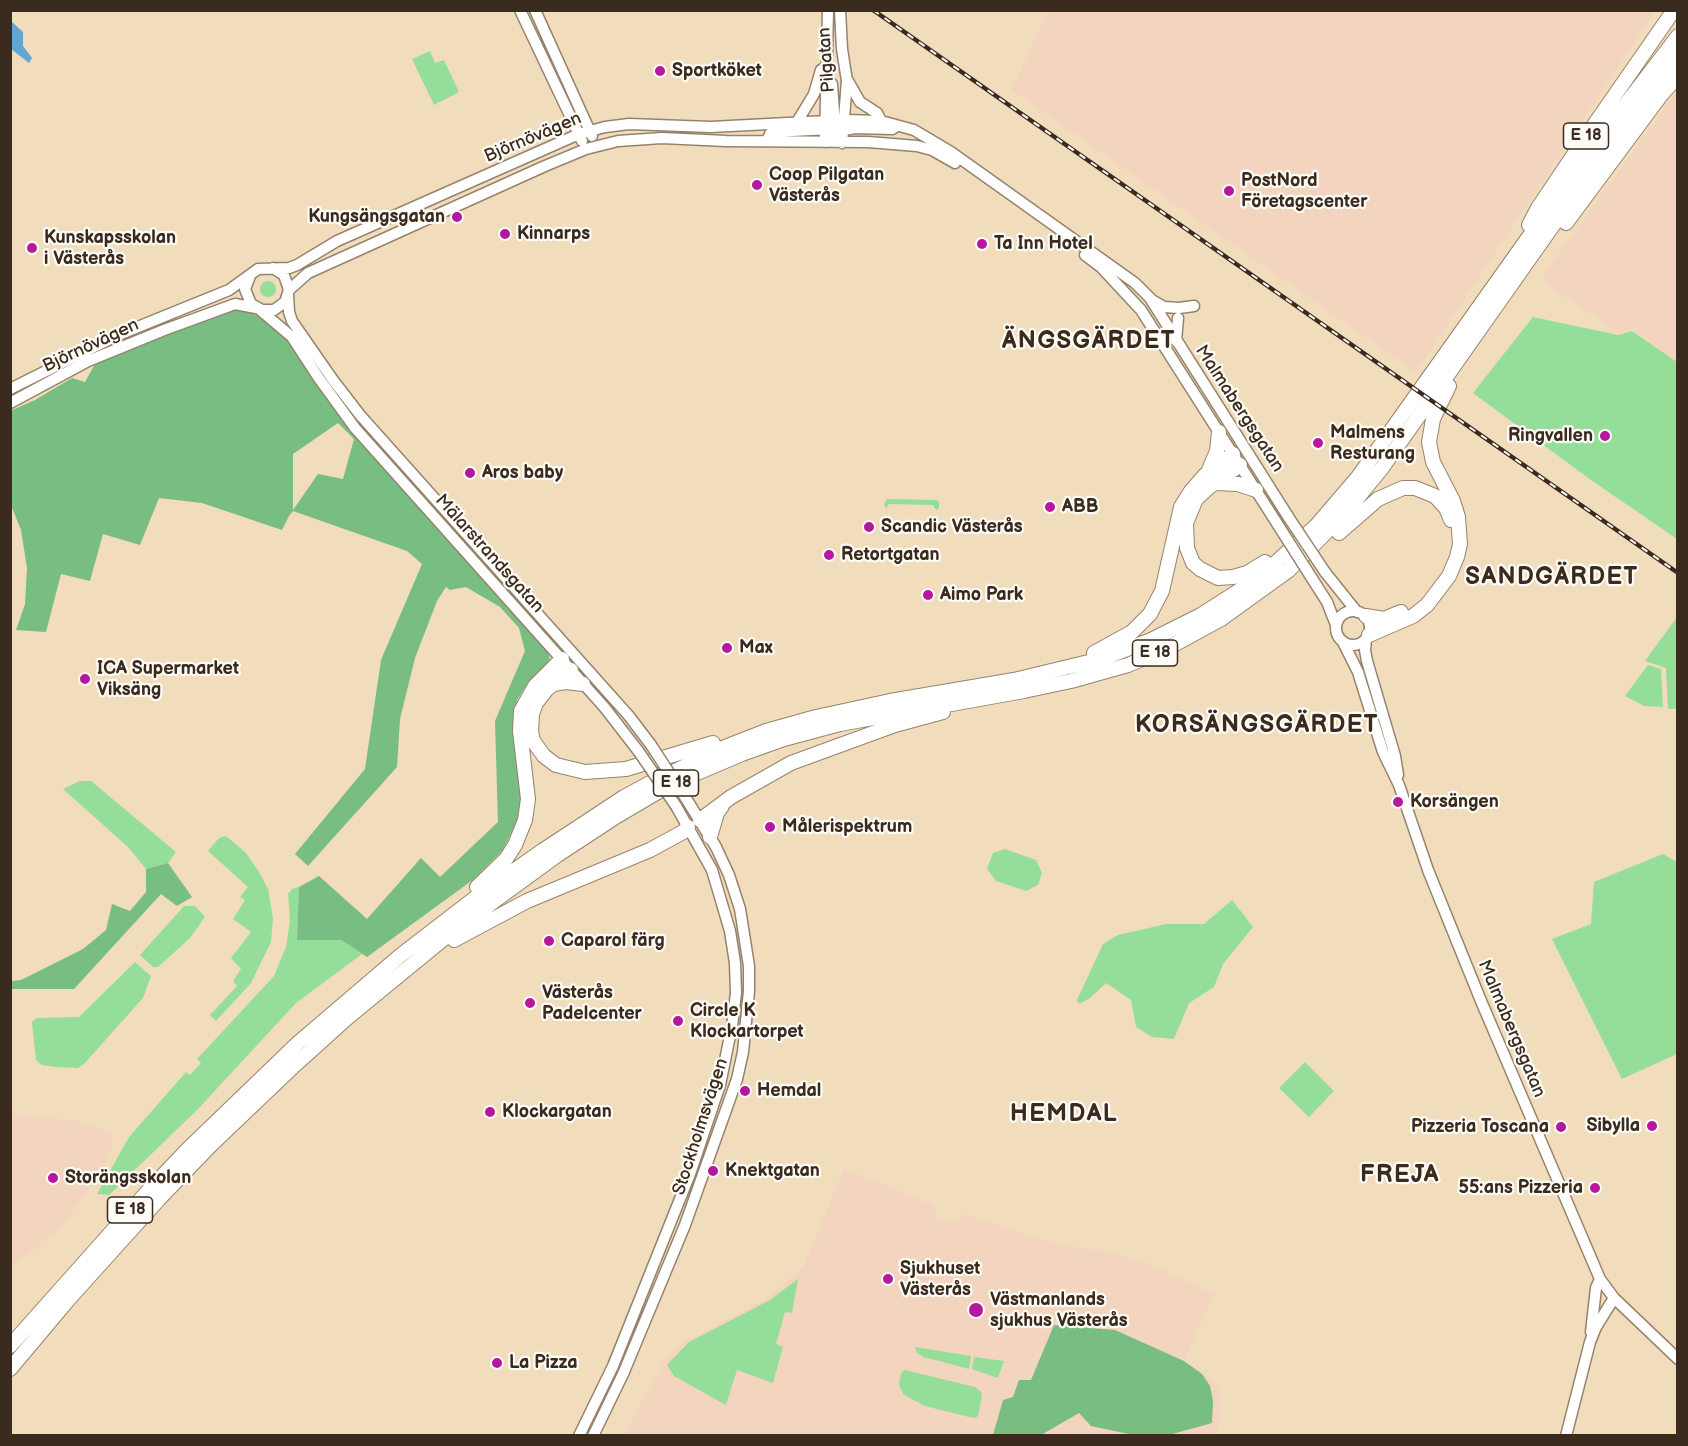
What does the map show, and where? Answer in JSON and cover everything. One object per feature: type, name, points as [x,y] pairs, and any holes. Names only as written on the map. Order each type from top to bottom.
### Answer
[{"type":"highway","name":"E 18","points":[[1510,264],[1538,208],[1674,10]]},
{"type":"highway","name":"E 18","points":[[10,1346],[102,1240],[188,1149],[298,1043],[432,932],[542,851],[624,797],[702,757],[766,731],[866,706],[1014,680],[1092,661],[1151,640],[1211,609],[1260,576],[1316,526],[1358,477],[1615,116],[1677,36]]},
{"type":"highway","name":"E 18","points":[[10,1369],[122,1239],[211,1145],[347,1018],[427,951],[556,856],[656,792],[742,754],[826,727],[1071,681],[1128,665],[1166,649],[1221,620],[1289,570],[1318,542],[1370,483],[1609,146],[1677,55]]},
{"type":"highway","name":"E 18","points":[[1515,280],[1533,266],[1677,76]]},
{"type":"highway","name":"E 18","points":[[1368,637],[1413,616],[1427,605],[1449,576],[1457,557],[1460,544],[1458,518],[1433,462],[1429,442],[1433,419],[1453,378],[1456,364]]},
{"type":"highway","points":[[1219,432],[1212,477],[1256,490]]},
{"type":"highway","name":"E 18","points":[[1014,680],[1021,672],[1074,660],[1102,649],[1132,632],[1144,621],[1162,591],[1181,507],[1191,490],[1242,456]]},
{"type":"highway","name":"E 18","points":[[1212,477],[1187,517],[1186,544],[1193,563],[1218,578],[1247,573],[1271,559],[1281,559]]},
{"type":"highway","name":"E 18","points":[[1318,542],[1329,542],[1349,522],[1378,499],[1403,488],[1415,488],[1427,492],[1446,508],[1452,522],[1452,543],[1449,556],[1437,579],[1416,602],[1398,614],[1384,619],[1361,614]]},
{"type":"highway","name":"E 18","points":[[566,660],[553,684],[540,696],[533,709],[531,725],[531,735],[538,750],[556,765],[572,770],[594,772],[626,769],[753,729],[766,731]]},
{"type":"highway","name":"E 18","points":[[432,932],[436,921],[489,877],[506,859],[515,845],[525,820],[528,799],[520,731],[521,711],[535,686],[566,660]]},
{"type":"highway","points":[[553,684],[566,682],[584,684]]},
{"type":"highway","name":"E 18","points":[[427,951],[527,901],[666,842],[726,800],[791,763],[895,725],[960,707],[963,702]]},
{"type":"highway","points":[[710,837],[717,813],[726,800]]},
{"type":"main road","points":[[520,10],[568,113],[579,134],[591,147]]},
{"type":"main road","points":[[535,10],[590,131],[591,147]]},
{"type":"main road","name":"Pilgatan","points":[[828,10],[828,66],[836,128]]},
{"type":"main road","name":"Pilgatan","points":[[825,142],[836,128],[848,81],[842,49],[840,10]]},
{"type":"main road","points":[[797,122],[814,94],[820,70],[828,66]]},
{"type":"main road","points":[[848,81],[860,102],[877,113],[881,121]]},
{"type":"main road","points":[[564,140],[568,113]]},
{"type":"main road","name":"Malmabergsgatan","points":[[825,142],[836,128],[881,121],[914,130],[951,152],[1125,274],[1150,298],[1176,341],[1242,456],[1256,490],[1327,602],[1336,625]]},
{"type":"main road","name":"Björnövägen","points":[[273,268],[289,268],[297,265],[337,241],[564,140],[590,131],[629,124],[711,127],[797,122],[836,128]]},
{"type":"main road","points":[[767,141],[772,133],[836,128],[892,129],[897,125]]},
{"type":"main road","points":[[711,127],[711,141]]},
{"type":"main road","name":"Malmabergsgatan","points":[[836,128],[868,142],[917,146],[948,158],[1101,267],[1142,310],[1219,432],[1242,456],[1289,518],[1325,572],[1361,614]]},
{"type":"main road","name":"Björnövägen","points":[[288,292],[308,273],[545,165],[591,147],[618,141],[662,138],[825,142]]},
{"type":"main road","points":[[261,268],[273,268],[286,278],[288,292],[285,302],[277,309],[268,311],[257,309],[248,299],[246,283],[250,276],[261,268]]},
{"type":"main road","name":"Björnövägen","points":[[10,389],[118,335],[229,290],[250,276]]},
{"type":"main road","name":"Mälarstrandsgatan","points":[[288,292],[292,321],[333,380],[360,415],[486,553],[584,684],[639,752],[676,806],[694,823]]},
{"type":"main road","points":[[1150,298],[1164,307],[1194,306]]},
{"type":"main road","name":"Björnövägen","points":[[10,403],[88,361],[173,326],[235,304],[257,309]]},
{"type":"main road","name":"Mälarstrandsgatan","points":[[257,309],[291,337],[356,428],[566,660],[629,716],[687,800],[694,823]]},
{"type":"main road","points":[[1176,341],[1178,318]]},
{"type":"main road","points":[[1155,333],[1166,326]]},
{"type":"main road","points":[[1347,612],[1361,614],[1369,622],[1368,637],[1360,644],[1353,646],[1343,642],[1337,635],[1336,625],[1341,616],[1347,612]]},
{"type":"main road","name":"Malmabergsgatan","points":[[1368,637],[1365,650],[1367,662],[1395,756],[1399,785]]},
{"type":"main road","name":"Malmabergsgatan","points":[[1343,642],[1358,672],[1383,752],[1399,785],[1428,870],[1480,1001],[1600,1279],[1614,1298],[1677,1359]]},
{"type":"main road","name":"Stockholmsvägen","points":[[593,1436],[623,1374],[685,1225],[733,1092],[743,1052],[749,991],[747,945],[740,909],[729,875],[710,837],[694,823]]},
{"type":"main road","name":"Stockholmsvägen","points":[[579,1436],[614,1366],[667,1236],[716,1098],[728,1054],[736,993],[735,963],[730,931],[712,870],[694,823]]},
{"type":"main road","points":[[1566,1436],[1590,1342],[1596,1288],[1600,1279]]},
{"type":"main road","points":[[1590,1342],[1614,1298]]},
{"type":"shaded area","points":[[1048,10],[1655,11],[1416,372],[1012,90]]},
{"type":"shaded area","points":[[1677,92],[1677,361],[1632,329],[1619,333],[1548,285],[1544,274]]},
{"type":"shaded area","name":"Storängsskolan","points":[[11,1114],[77,1121],[111,1132],[113,1144],[106,1163],[65,1221],[32,1251],[11,1266]]},
{"type":"shaded area","name":"Västmanlands sjukhus Västerås","points":[[844,1169],[933,1205],[937,1217],[948,1223],[965,1214],[1057,1244],[1148,1263],[1214,1295],[1183,1362],[1219,1385],[1221,1420],[1215,1435],[624,1436],[665,1360],[684,1342],[768,1298],[804,1266]]},
{"type":"green space","points":[[430,51],[435,63],[444,60],[459,92],[434,105],[412,59]]},
{"type":"green space","points":[[268,281],[274,283],[276,289],[274,295],[268,297],[262,295],[260,289],[262,283]]},
{"type":"green space","points":[[242,309],[258,316],[288,339],[315,379],[549,653],[550,664],[528,683],[517,700],[514,732],[520,771],[520,815],[503,850],[474,879],[367,957],[341,940],[297,940],[299,887],[319,876],[367,919],[421,858],[440,877],[498,822],[495,721],[525,651],[519,628],[500,607],[466,587],[450,590],[446,587],[437,601],[415,658],[400,719],[397,767],[308,866],[295,854],[365,769],[381,660],[422,564],[407,551],[293,511],[282,530],[202,503],[159,498],[140,545],[103,534],[90,581],[61,574],[46,632],[16,630],[25,604],[27,568],[21,530],[11,505],[10,411],[35,400],[72,378],[85,382],[95,364],[170,332]],"holes":[[[338,423],[354,439],[343,479],[318,474],[293,510],[293,454]]]},
{"type":"green space","name":"Ringvallen","points":[[1533,317],[1618,335],[1632,331],[1677,362],[1677,539],[1591,480],[1473,393]]},
{"type":"green space","points":[[887,499],[937,500],[939,508],[936,510],[933,505],[889,504],[886,509],[884,504]]},
{"type":"green space","points":[[1677,617],[1677,709],[1668,709],[1666,668],[1645,661]]},
{"type":"green space","points":[[1648,665],[1661,669],[1663,707],[1644,706],[1625,696]]},
{"type":"green space","points":[[80,781],[91,781],[176,852],[168,863],[146,869],[128,847],[63,789]]},
{"type":"green space","points":[[226,836],[246,853],[259,872],[268,889],[273,918],[271,942],[251,983],[216,1021],[210,1015],[237,986],[233,981],[241,969],[231,958],[251,932],[233,919],[245,900],[240,897],[248,887],[208,851],[219,838]]},
{"type":"green space","points":[[1005,849],[1036,860],[1042,873],[1038,885],[1026,891],[996,881],[987,869],[993,853]]},
{"type":"green space","points":[[1663,854],[1677,862],[1677,1054],[1622,1079],[1552,939],[1591,924],[1594,882]]},
{"type":"green space","points":[[168,863],[192,897],[177,906],[161,894],[74,989],[11,989],[11,981],[21,980],[83,949],[106,930],[112,904],[130,911],[146,892],[146,869]]},
{"type":"green space","points":[[299,887],[297,940],[341,940],[362,954],[296,1003],[198,1109],[109,1195],[97,1194],[129,1137],[186,1072],[190,1075],[201,1063],[197,1059],[274,976],[286,947],[290,921],[288,894],[292,889]]},
{"type":"green space","points":[[1232,900],[1253,927],[1223,964],[1214,987],[1189,1003],[1174,1039],[1152,1037],[1136,1027],[1131,1000],[1106,983],[1089,999],[1078,1004],[1077,1000],[1103,944],[1118,935],[1166,924],[1204,924]]},
{"type":"green space","points":[[184,906],[195,906],[205,917],[190,938],[158,967],[153,967],[140,955]]},
{"type":"green space","points":[[135,962],[151,976],[143,998],[84,1064],[78,1068],[56,1067],[42,1065],[36,1060],[32,1022],[37,1018],[79,1017]]},
{"type":"green space","points":[[1305,1062],[1334,1091],[1309,1117],[1279,1088]]},
{"type":"green space","points":[[798,1279],[792,1313],[785,1312],[776,1344],[783,1347],[773,1383],[737,1370],[726,1405],[674,1376],[667,1365],[689,1342],[770,1300]]},
{"type":"green space","points":[[1054,1325],[1115,1330],[1184,1361],[1202,1374],[1210,1386],[1213,1401],[1212,1423],[1169,1435],[1133,1435],[1091,1426],[1079,1413],[1041,1435],[993,1435],[1003,1400],[1013,1397],[1019,1380],[1031,1380]]},
{"type":"green space","points":[[915,1347],[971,1356],[969,1369],[924,1357],[917,1353]]},
{"type":"green space","points":[[974,1357],[1004,1361],[998,1378],[972,1369]]},
{"type":"green space","points":[[905,1370],[975,1387],[982,1396],[978,1416],[969,1417],[925,1406],[904,1395],[899,1385],[901,1373]]},
{"type":"water","points":[[11,21],[23,32],[23,46],[32,58],[29,63],[11,49]]},
{"type":"railway","points":[[873,10],[1678,573]]},
{"type":"place","name":"Sportköket","points":[[660,71]]},
{"type":"place","name":"Coop Pilgatan Västerås","points":[[757,185]]},
{"type":"place","name":"PostNord Företagscenter","points":[[1229,191]]},
{"type":"place","name":"Kungsängsgatan","points":[[457,217]]},
{"type":"place","name":"Kinnarps","points":[[505,234]]},
{"type":"place","name":"Ta Inn Hotel","points":[[982,244]]},
{"type":"place","name":"Kunskapsskolan i Västerås","points":[[32,248]]},
{"type":"place","name":"Ringvallen","points":[[1605,436]]},
{"type":"place","name":"Malmens Resturang","points":[[1318,443]]},
{"type":"place","name":"Aros baby","points":[[470,473]]},
{"type":"place","name":"ABB","points":[[1050,507]]},
{"type":"place","name":"Scandic Västerås","points":[[869,527]]},
{"type":"place","name":"Retortgatan","points":[[829,555]]},
{"type":"place","name":"Aimo Park","points":[[928,595]]},
{"type":"place","name":"Max","points":[[727,648]]},
{"type":"place","name":"ICA Supermarket Viksäng","points":[[85,679]]},
{"type":"place","name":"Korsängen","points":[[1398,802]]},
{"type":"place","name":"Målerispektrum","points":[[770,827]]},
{"type":"place","name":"Caparol färg","points":[[549,941]]},
{"type":"place","name":"Västerås Padelcenter","points":[[530,1003]]},
{"type":"place","name":"Circle K Klockartorpet","points":[[678,1021]]},
{"type":"place","name":"Hemdal","points":[[745,1091]]},
{"type":"place","name":"Klockargatan","points":[[490,1112]]},
{"type":"place","name":"Sibylla","points":[[1652,1126]]},
{"type":"place","name":"Pizzeria Toscana","points":[[1561,1127]]},
{"type":"place","name":"Knektgatan","points":[[713,1171]]},
{"type":"place","name":"Storängsskolan","points":[[53,1178]]},
{"type":"place","name":"55:ans Pizzeria","points":[[1595,1188]]},
{"type":"place","name":"Sjukhuset Västerås","points":[[888,1279]]},
{"type":"place","name":"Västmanlands sjukhus Västerås","points":[[976,1310]]},
{"type":"place","name":"La Pizza","points":[[497,1363]]},
{"type":"district","name":"ÄNGSGÄRDET","points":[[1089,342]]},
{"type":"district","name":"SANDGÄRDET","points":[[1552,578]]},
{"type":"district","name":"KORSÄNGSGÄRDET","points":[[1257,726]]},
{"type":"district","name":"HEMDAL","points":[[1064,1115]]},
{"type":"district","name":"FREJA","points":[[1400,1176]]}]
